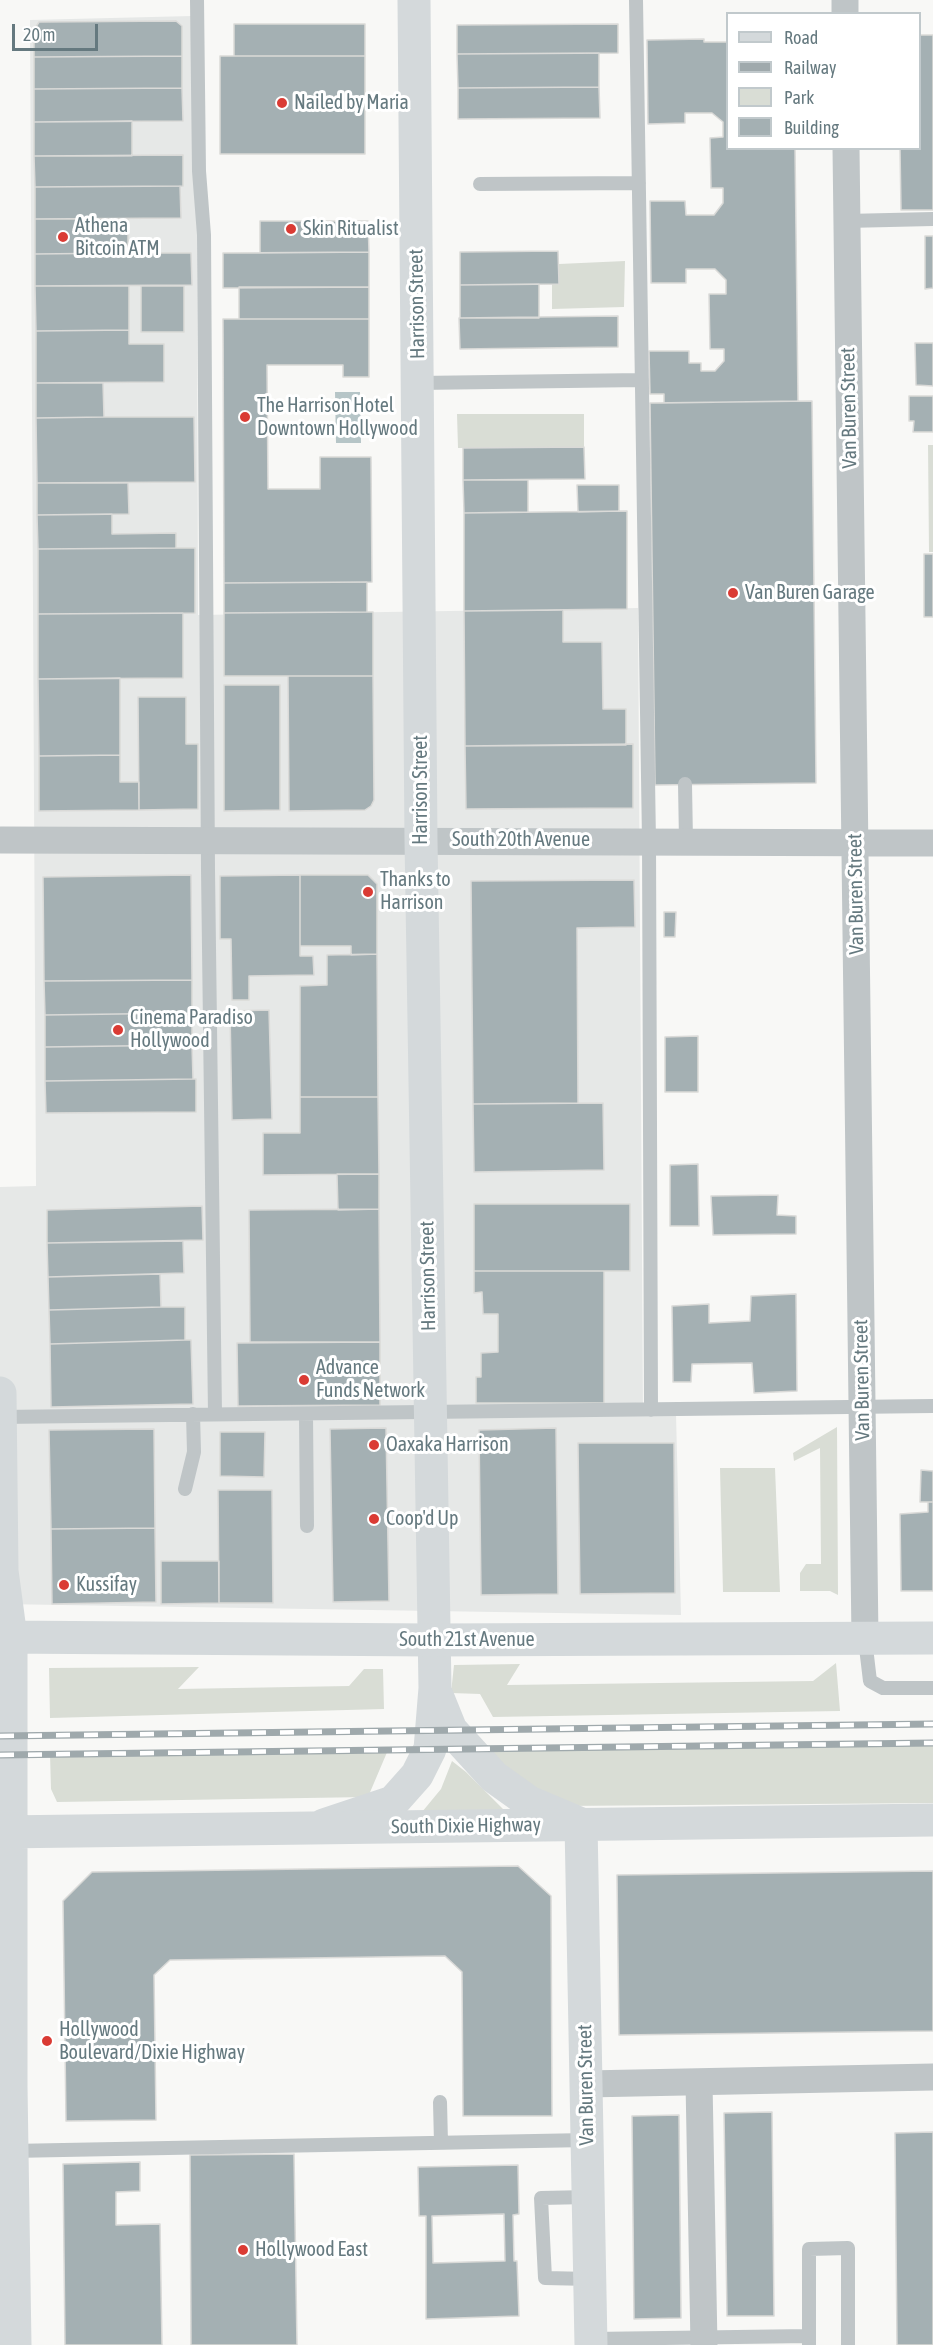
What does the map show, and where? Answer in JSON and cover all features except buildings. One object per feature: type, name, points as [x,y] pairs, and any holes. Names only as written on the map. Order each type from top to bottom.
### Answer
[{"type":"main road","name":"Harrison Street","points":[[314,1828],[393,1802],[417,1775],[430,1749],[435,1688],[421,840],[414,0]]},
{"type":"main road","points":[[0,1393],[5,1638],[8,2142],[15,2345]]},
{"type":"main road","name":"South 21st Avenue","points":[[5,1638],[433,1640],[933,1638]]},
{"type":"main road","name":"Harrison Street","points":[[435,1688],[451,1730],[495,1777],[529,1802],[581,1824]]},
{"type":"main road","name":"South Dixie Highway","points":[[5,1832],[314,1828],[437,1829],[581,1824],[933,1820]]},
{"type":"main road","name":"Van Buren Street","points":[[581,1824],[591,2342]]},
{"type":"main road","points":[[0,2068],[8,2142]]},
{"type":"street","name":"Van Buren Street","points":[[846,150],[865,1639]]},
{"type":"street","name":"South 20th Avenue","points":[[0,840],[933,843]]},
{"type":"street","points":[[586,2084],[933,2077]]},
{"type":"street","points":[[699,2082],[704,2340]]},
{"type":"lane","points":[[197,0],[198,171],[204,235],[215,1414]]},
{"type":"lane","points":[[636,0],[649,841],[651,1410]]},
{"type":"lane","points":[[480,184],[639,183]]},
{"type":"lane","points":[[846,220],[933,219]]},
{"type":"lane","points":[[418,383],[642,380]]},
{"type":"lane","points":[[685,784],[686,841]]},
{"type":"lane","points":[[0,1417],[933,1406]]},
{"type":"lane","points":[[185,1489],[194,1452],[193,1414]]},
{"type":"lane","points":[[306,1414],[307,1526]]},
{"type":"lane","points":[[865,1639],[870,1681],[883,1688],[933,1688]]},
{"type":"lane","points":[[440,2102],[441,2143]]},
{"type":"lane","points":[[8,2142],[441,2143],[587,2140]]},
{"type":"lane","points":[[588,2197],[542,2198],[545,2278],[590,2279]]},
{"type":"lane","points":[[591,2342],[809,2340],[809,2249],[848,2248],[848,2345]]},
{"type":"shaded area","points":[[192,16],[197,229],[198,615],[638,608],[643,1415],[676,1414],[681,1615],[0,1604],[0,1187],[36,1186],[30,20]]},
{"type":"shaded area","points":[[335,392],[360,392],[361,443],[336,443]]},
{"type":"green space","points":[[625,261],[624,307],[552,309],[552,284],[559,284],[559,264]]},
{"type":"green space","points":[[457,414],[584,414],[584,447],[458,448]]},
{"type":"green space","points":[[928,445],[933,445],[933,552],[929,552]]},
{"type":"green space","points":[[837,1427],[838,1595],[830,1591],[800,1591],[800,1573],[806,1564],[821,1564],[820,1448],[794,1461],[793,1453]]},
{"type":"green space","points":[[720,1468],[775,1468],[780,1592],[723,1592]]},
{"type":"green space","points":[[836,1663],[840,1711],[493,1717],[480,1694],[451,1693],[454,1665],[520,1664],[507,1685],[813,1681]]},
{"type":"green space","points":[[199,1667],[178,1689],[349,1686],[364,1669],[383,1669],[384,1709],[50,1718],[49,1668]]},
{"type":"green space","points":[[933,1743],[933,1803],[562,1806],[508,1778],[489,1748]]},
{"type":"green space","points":[[388,1750],[368,1797],[57,1802],[51,1789],[50,1754]]},
{"type":"green space","points":[[452,1761],[505,1811],[422,1812],[441,1789]]},
{"type":"railway","points":[[0,1736],[933,1724]]},
{"type":"railway","points":[[0,1755],[933,1743]]},
{"type":"place","name":"Nailed by Maria","points":[[282,103]]},
{"type":"place","name":"Skin Ritualist","points":[[291,229]]},
{"type":"place","name":"Athena Bitcoin ATM","points":[[63,237]]},
{"type":"place","name":"The Harrison Hotel Downtown Hollywood","points":[[245,417]]},
{"type":"place","name":"Van Buren Garage","points":[[733,593]]},
{"type":"place","name":"Thanks to Harrison","points":[[368,892]]},
{"type":"place","name":"Cinema Paradiso Hollywood","points":[[118,1030]]},
{"type":"place","name":"Advance Funds Network","points":[[304,1380]]},
{"type":"place","name":"Oaxaka Harrison","points":[[374,1445]]},
{"type":"place","name":"Coop'd Up","points":[[374,1519]]},
{"type":"place","name":"Kussifay","points":[[64,1585]]},
{"type":"place","name":"Hollywood Boulevard/Dixie Highway","points":[[47,2041]]},
{"type":"place","name":"Hollywood East","points":[[243,2250]]}]
